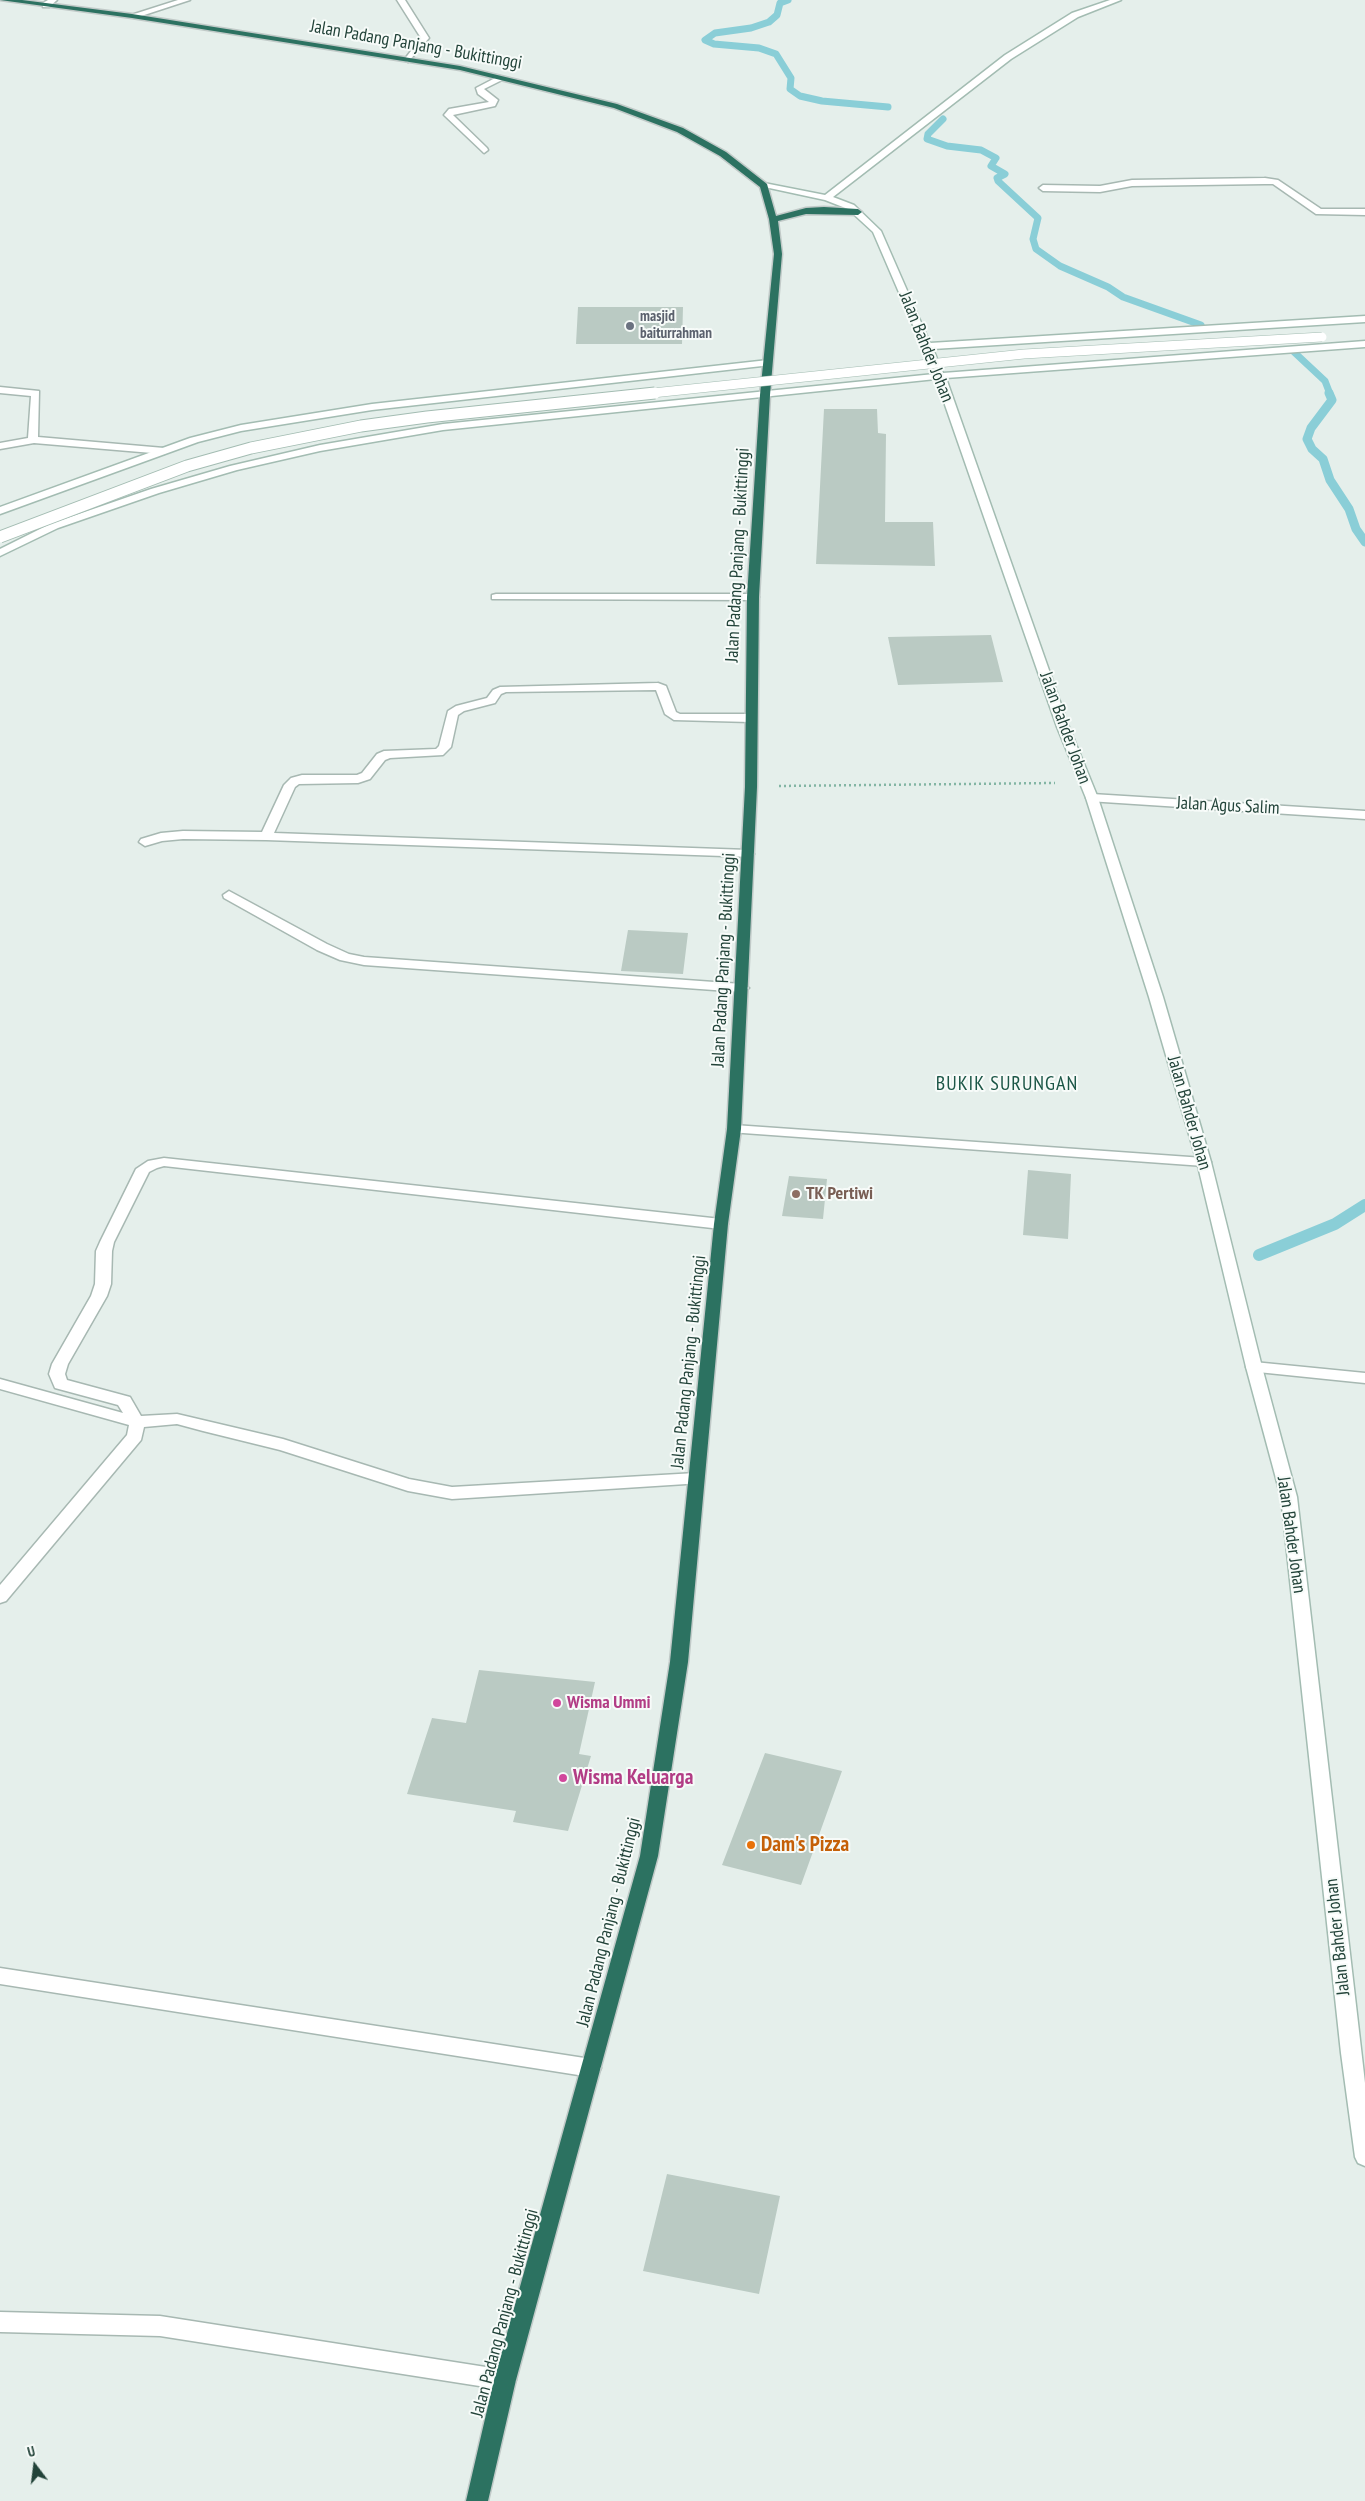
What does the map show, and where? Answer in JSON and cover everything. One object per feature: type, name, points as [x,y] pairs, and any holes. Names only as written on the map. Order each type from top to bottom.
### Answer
[{"type":"highway","name":"Jalan Padang Panjang - Bukittinggi","points":[[4,0],[50,2],[460,68],[617,106],[680,130],[723,154],[764,186],[773,219],[778,254],[765,394],[753,597],[750,718],[751,787],[734,1129],[721,1224],[679,1662],[649,1856],[505,2380],[477,2501]]},
{"type":"highway","points":[[773,219],[806,211],[858,212]]},
{"type":"street","points":[[132,16],[186,0]]},
{"type":"street","points":[[401,0],[425,38],[408,60]]},
{"type":"street","points":[[827,198],[1008,57],[1075,15],[1117,0]]},
{"type":"street","points":[[484,150],[448,115],[452,111],[495,102],[481,92],[480,88],[502,78]]},
{"type":"street","points":[[1043,188],[1100,189],[1132,182],[1265,180],[1275,182],[1319,212],[1365,212]]},
{"type":"street","name":"Jalan Bahder Johan","points":[[764,186],[827,198],[851,207],[877,231],[940,376],[1084,783],[1092,798],[1156,997],[1204,1162],[1254,1367],[1289,1497],[1351,2053],[1365,2157]]},
{"type":"street","points":[[928,346],[1365,320]]},
{"type":"street","points":[[0,536],[187,466],[251,448],[361,426],[437,416],[1024,354],[1320,333],[1365,328]]},
{"type":"street","points":[[0,526],[170,462],[236,443],[299,429],[422,409],[1010,348],[1320,333],[1365,335]]},
{"type":"street","points":[[0,553],[54,526],[155,491],[234,468],[320,448],[443,427],[940,376],[1365,344]]},
{"type":"street","points":[[0,510],[194,440],[241,428],[372,406],[768,363]]},
{"type":"street","points":[[0,390],[36,393],[32,436],[34,440]]},
{"type":"street","points":[[0,446],[34,440],[164,451]]},
{"type":"street","points":[[496,597],[753,597]]},
{"type":"street","points":[[266,836],[290,786],[295,781],[302,779],[358,778],[366,776],[381,757],[388,754],[438,752],[444,747],[452,714],[460,708],[491,701],[497,692],[504,689],[658,686],[662,688],[671,714],[678,718],[750,718]]},
{"type":"street","name":"Jalan Agus Salim","points":[[1092,798],[1365,814]]},
{"type":"street","points":[[145,842],[161,837],[183,835],[266,836],[748,854]]},
{"type":"street","points":[[229,895],[322,947],[345,957],[364,961],[742,988]]},
{"type":"street","points":[[734,1129],[1204,1162]]},
{"type":"street","points":[[0,1597],[135,1436],[137,1422],[124,1401],[61,1384],[58,1374],[60,1364],[99,1296],[103,1284],[104,1251],[107,1242],[143,1169],[153,1164],[164,1162],[721,1224]]},
{"type":"street","points":[[1254,1367],[1365,1378]]},
{"type":"street","points":[[0,1384],[137,1422],[177,1419],[194,1423],[283,1445],[408,1485],[452,1493],[696,1479]]},
{"type":"street","points":[[0,1976],[591,2068]]},
{"type":"street","points":[[0,2322],[160,2326],[505,2380]]},
{"type":"path","points":[[751,787],[1084,783]]},
{"type":"building","name":"masjid baiturrahman","points":[[578,307],[683,307],[682,344],[576,344]]},
{"type":"building","points":[[824,409],[877,409],[878,433],[886,434],[885,522],[933,522],[935,566],[816,564]]},
{"type":"building","points":[[991,635],[1003,682],[898,685],[888,637]]},
{"type":"building","points":[[628,930],[688,933],[683,974],[621,971]]},
{"type":"building","points":[[1028,1170],[1071,1174],[1068,1239],[1023,1235]]},
{"type":"building","points":[[789,1176],[827,1179],[823,1219],[782,1216]]},
{"type":"building","points":[[479,1670],[595,1682],[579,1754],[591,1756],[568,1831],[513,1822],[516,1811],[407,1794],[432,1718],[466,1723]]},
{"type":"building","points":[[765,1753],[842,1771],[801,1885],[722,1865]]},
{"type":"building","points":[[667,2174],[780,2196],[759,2294],[643,2271]]},
{"type":"waterway","points":[[788,0],[780,3],[777,15],[769,22],[751,28],[715,33],[705,40],[714,44],[759,48],[776,54],[791,78],[790,89],[800,96],[822,101],[888,107]]},
{"type":"waterway","points":[[943,119],[928,134],[927,139],[947,146],[981,150],[996,158],[991,166],[1005,174],[997,178],[998,181],[1038,218],[1033,239],[1036,249],[1060,266],[1108,287],[1123,297],[1201,325]]},
{"type":"waterway","points":[[1294,352],[1325,381],[1330,394]]},
{"type":"waterway","points":[[1329,393],[1332,400],[1311,428],[1307,439],[1312,449],[1323,459],[1330,480],[1349,509],[1356,529],[1365,542]]},
{"type":"waterway","points":[[1259,1255],[1335,1224],[1365,1205]]},
{"type":"place","name":"masjid baiturrahman","points":[[630,326]]},
{"type":"place","name":"TK Pertiwi","points":[[796,1194]]},
{"type":"place","name":"Wisma Ummi","points":[[557,1703]]},
{"type":"place","name":"Wisma Keluarga","points":[[563,1778]]},
{"type":"place","name":"Dam's Pizza","points":[[751,1845]]},
{"type":"district","name":"BUKIK SURUNGAN","points":[[1007,1084]]}]
